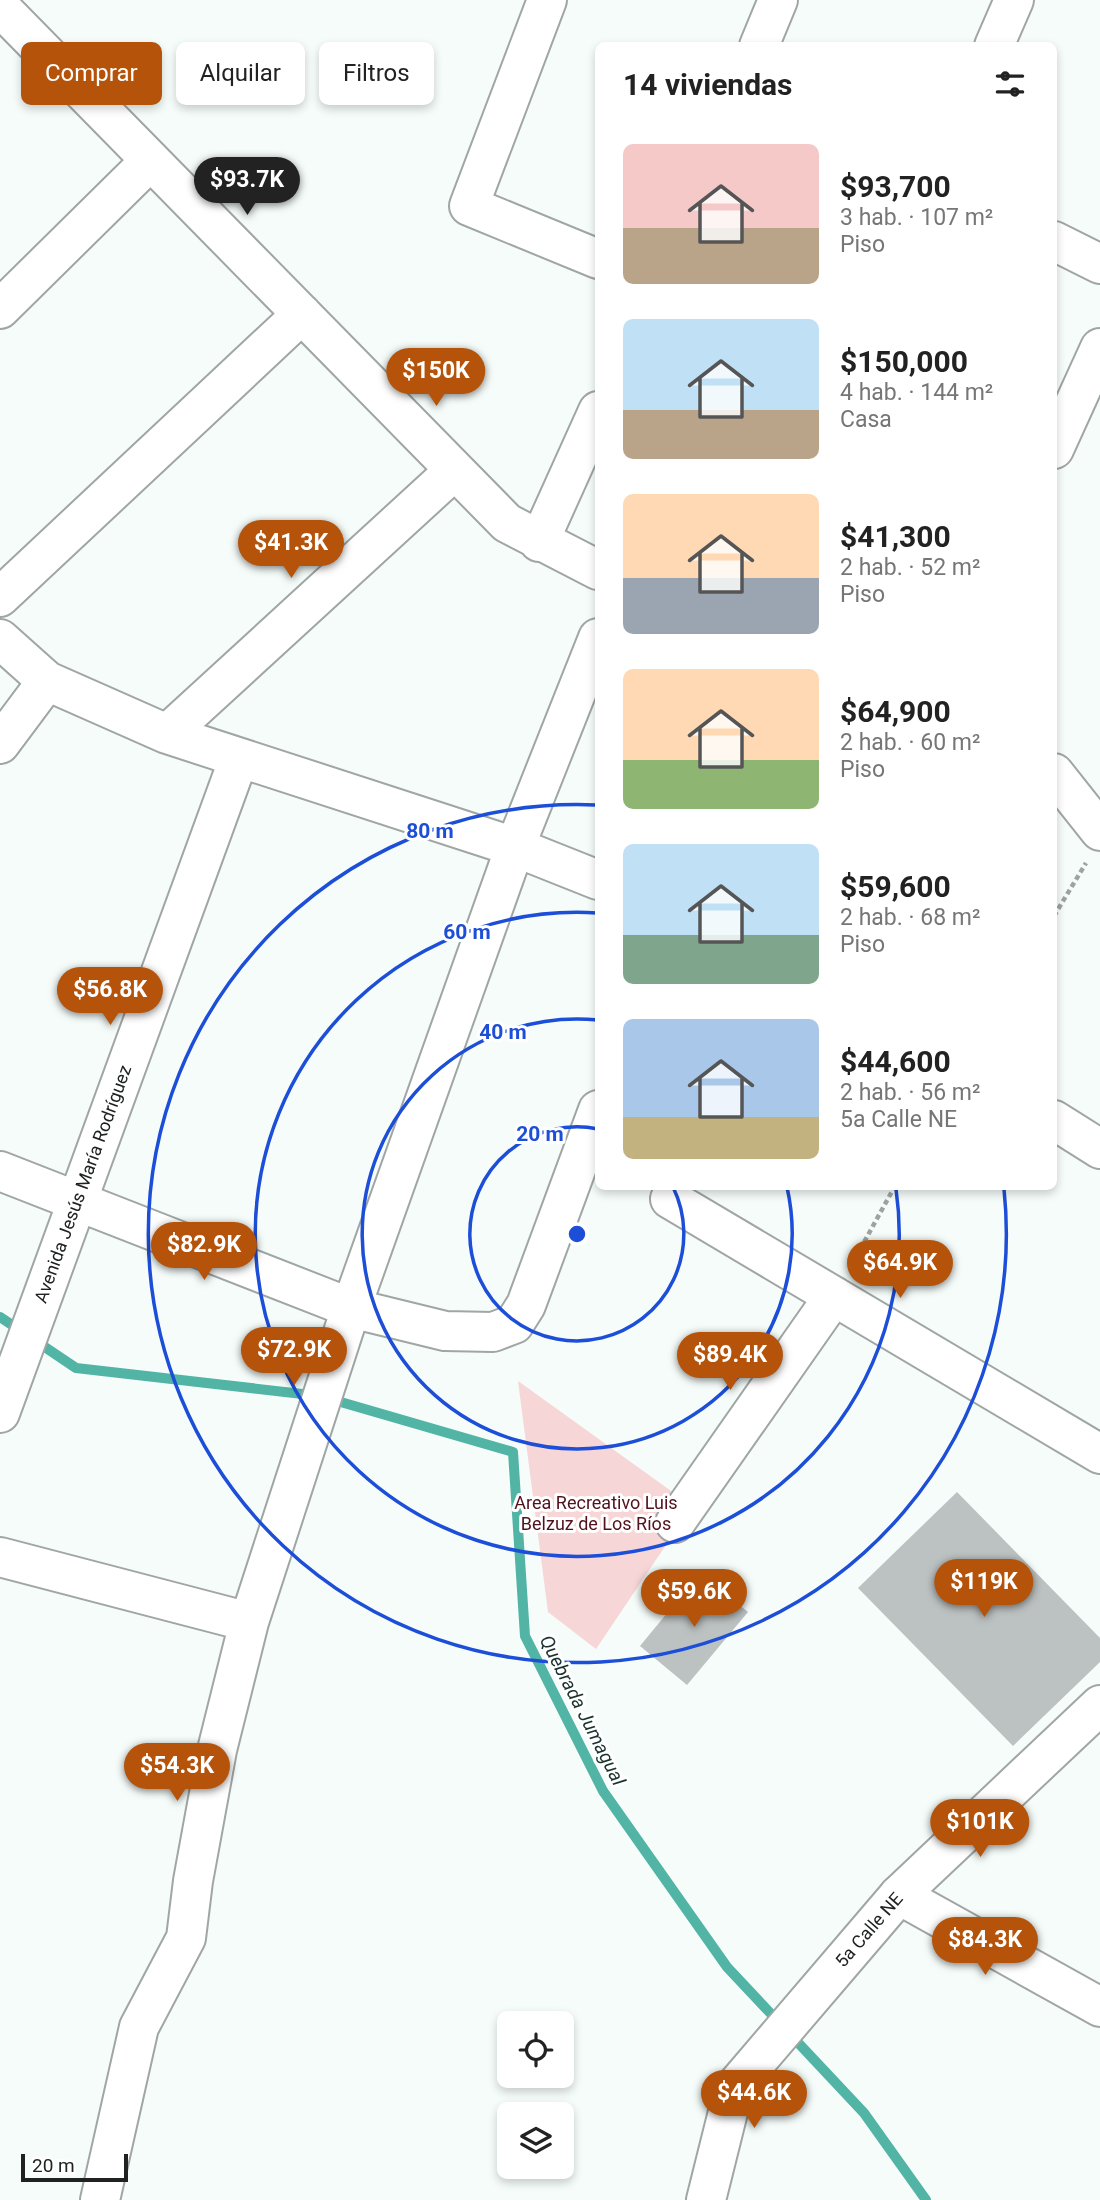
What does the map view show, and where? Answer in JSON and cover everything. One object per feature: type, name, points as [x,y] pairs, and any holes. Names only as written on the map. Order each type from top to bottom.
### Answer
[{"type":"street","points":[[547,0],[469,206],[595,258]]},
{"type":"street","points":[[761,42],[778,0]]},
{"type":"street","points":[[996,42],[1014,0]]},
{"type":"street","points":[[1,11],[507,523],[595,569]]},
{"type":"street","points":[[0,309],[150,161]]},
{"type":"street","points":[[1057,242],[1100,264]]},
{"type":"street","points":[[0,597],[302,314]]},
{"type":"street","points":[[1057,442],[1100,348]]},
{"type":"street","points":[[539,541],[595,418]]},
{"type":"street","points":[[167,734],[455,470]]},
{"type":"street","points":[[0,639],[47,681],[167,734],[515,847],[595,879]]},
{"type":"street","points":[[100,2200],[139,2027],[186,1938],[217,1750],[249,1622],[351,1308],[515,847],[595,646]]},
{"type":"street","points":[[0,744],[47,681]]},
{"type":"street","name":"Avenida Jesús María Rodríguez","points":[[0,1413],[239,758]]},
{"type":"street","points":[[1057,778],[1097,841]]},
{"type":"street","points":[[0,1171],[351,1308],[445,1331],[493,1332],[514,1324],[526,1305],[595,1118]]},
{"type":"street","points":[[1057,1122],[1100,1149]]},
{"type":"street","points":[[670,1199],[1100,1454]]},
{"type":"street","points":[[675,1522],[834,1296]]},
{"type":"street","points":[[0,1557],[249,1622]]},
{"type":"street","name":"5a Calle NE","points":[[706,2200],[734,2088],[899,1895],[1100,1705]]},
{"type":"street","points":[[899,1895],[1100,2007]]},
{"type":"path","points":[[1057,911],[1097,841]]},
{"type":"path","points":[[834,1296],[893,1190]]},
{"type":"green space","name":"Area Recreativo Luis Belzuz de Los Ríos","points":[[518,1381],[678,1496],[655,1524],[672,1536],[596,1649],[548,1612]]},
{"type":"building","points":[[957,1492],[1100,1638],[1100,1662],[1013,1746],[858,1588]]},
{"type":"building","points":[[700,1573],[748,1612],[687,1685],[640,1646]]},
{"type":"waterway","name":"Quebrada Jumagual","points":[[0,1317],[76,1368],[320,1396],[513,1452],[525,1636],[603,1791],[727,1967],[864,2113],[926,2200]]}]
